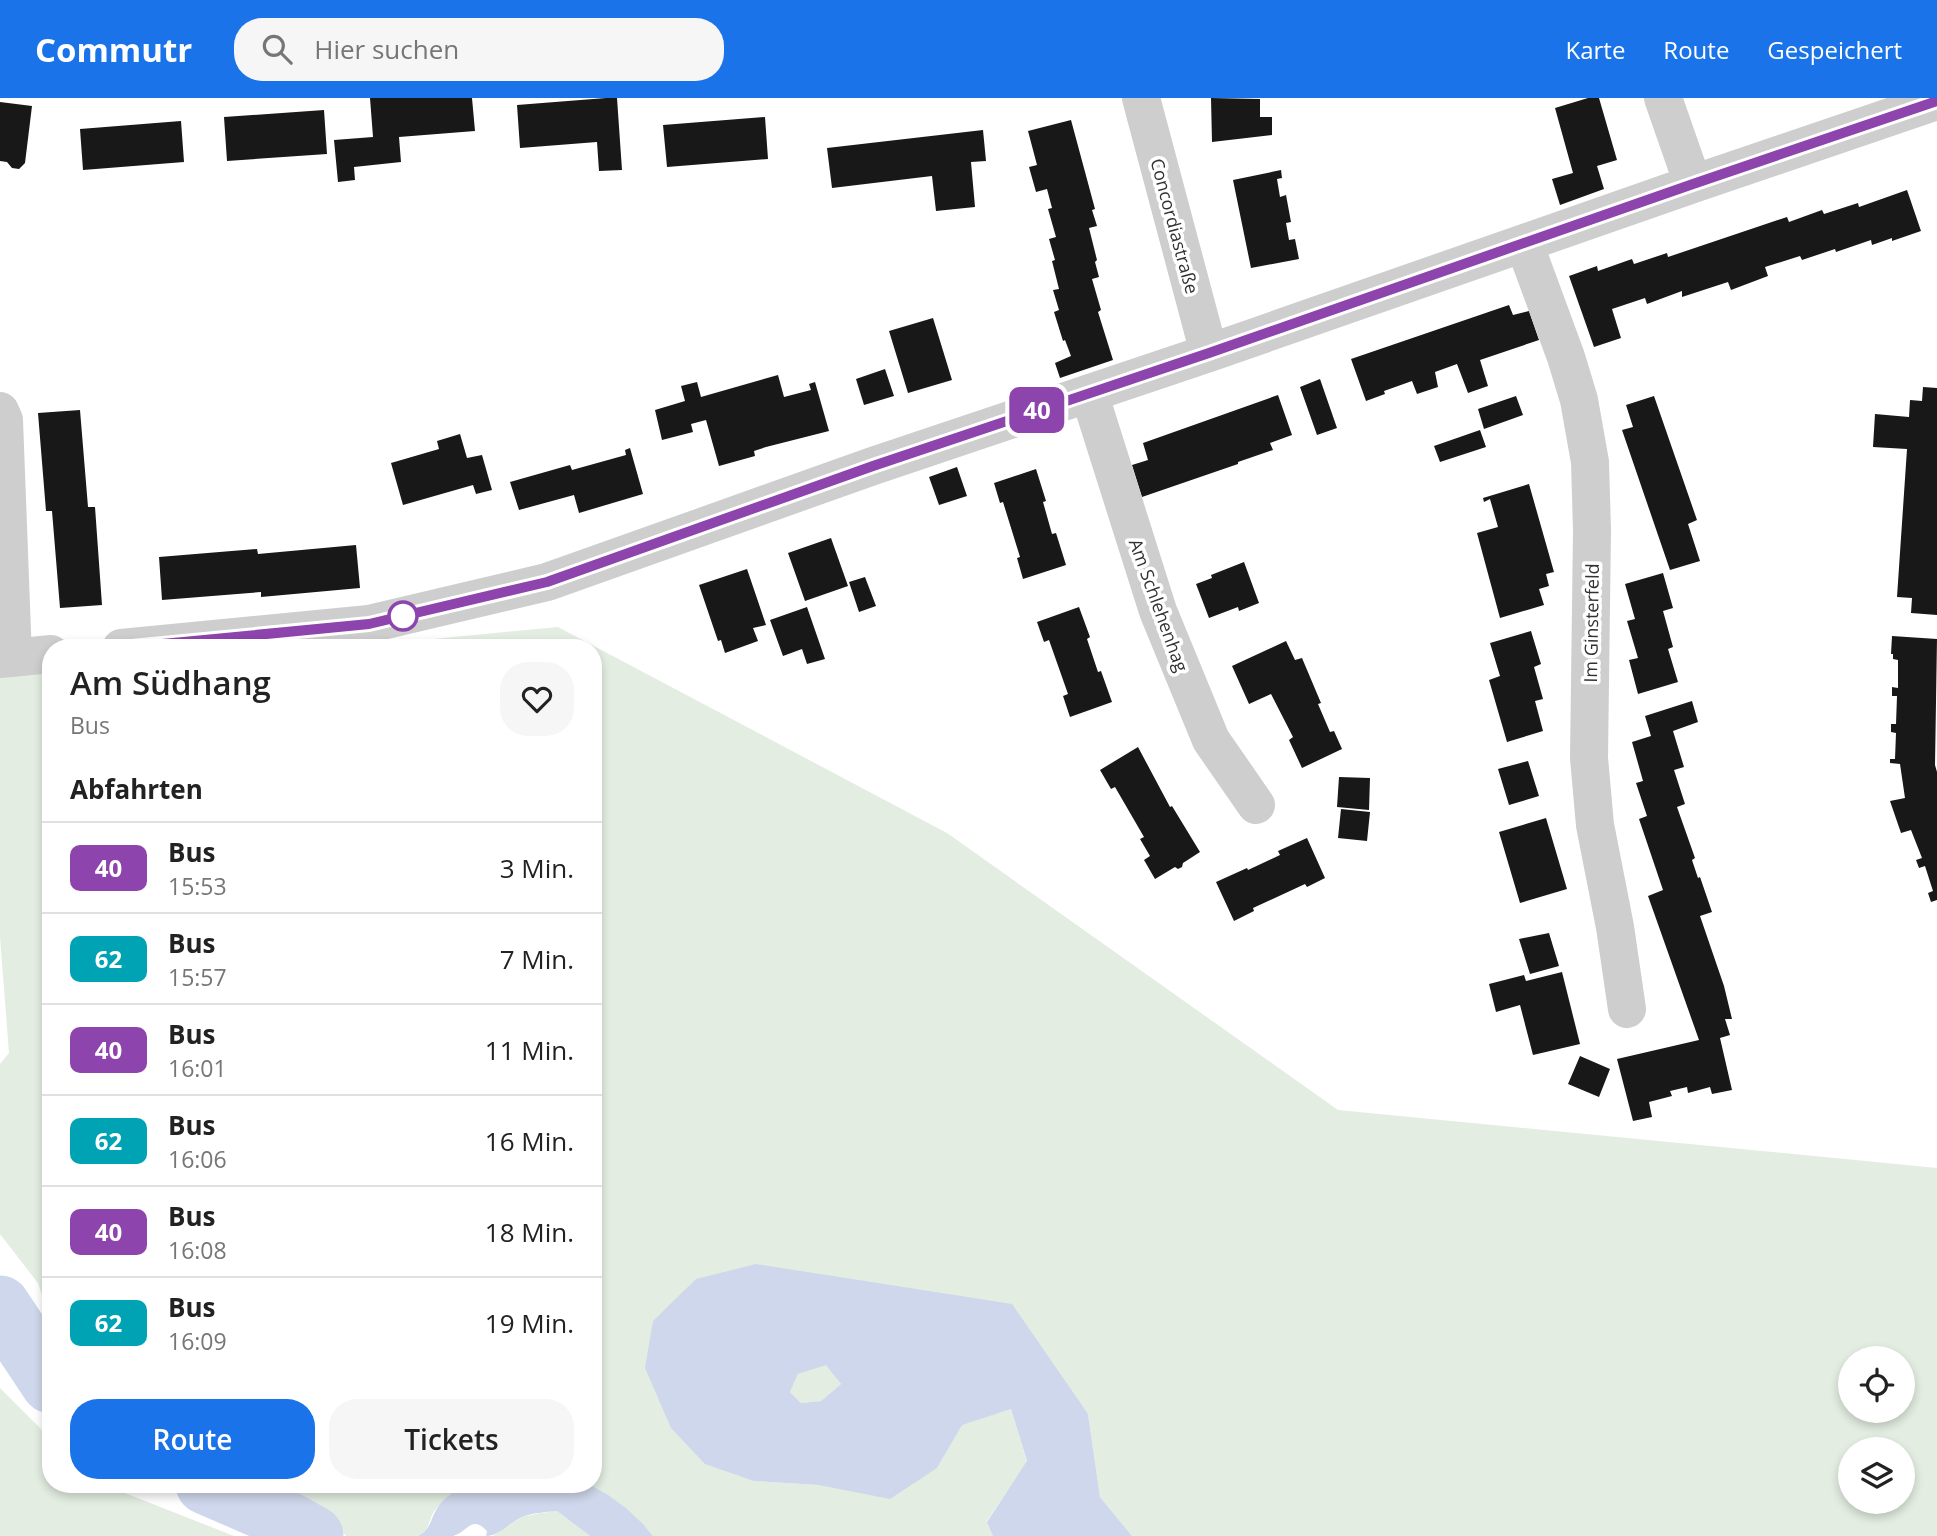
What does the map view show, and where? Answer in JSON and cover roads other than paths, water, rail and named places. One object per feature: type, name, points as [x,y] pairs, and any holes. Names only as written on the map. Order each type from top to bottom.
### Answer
[{"type":"street","name":"Concordiastraße","points":[[1141,98],[1209,353]]},
{"type":"street","points":[[1663,98],[1693,184]]},
{"type":"street","points":[[214,639],[369,624],[547,582],[873,466],[1209,353],[1937,101]]},
{"type":"street","name":"Im Ginsterfeld","points":[[1524,243],[1579,400],[1590,462],[1592,530],[1589,758],[1595,825],[1627,1009]]},
{"type":"street","name":"Am Schlehenhag","points":[[1088,393],[1164,624],[1211,740],[1256,805]]},
{"type":"street","points":[[0,411],[4,420],[7,658],[42,655]]},
{"type":"water","points":[[756,1264],[1012,1304],[1088,1414],[1100,1497],[1132,1536],[993,1536],[987,1522],[1027,1461],[1011,1409],[962,1425],[937,1468],[890,1499],[819,1485],[754,1481],[705,1464],[671,1428],[645,1368],[653,1321],[696,1279]],"holes":[[[826,1365],[841,1384],[821,1401],[801,1403],[790,1392],[798,1374]]]},
{"type":"water","points":[[602,1492],[626,1508],[653,1536],[590,1536],[557,1511],[522,1517],[500,1532],[486,1536],[487,1531],[482,1526],[473,1524],[453,1536],[418,1536],[429,1526],[437,1508],[452,1493]]},
{"type":"waterway","points":[[0,1306],[42,1369]]},
{"type":"waterway","points":[[227,1493],[266,1510],[313,1536]]}]
